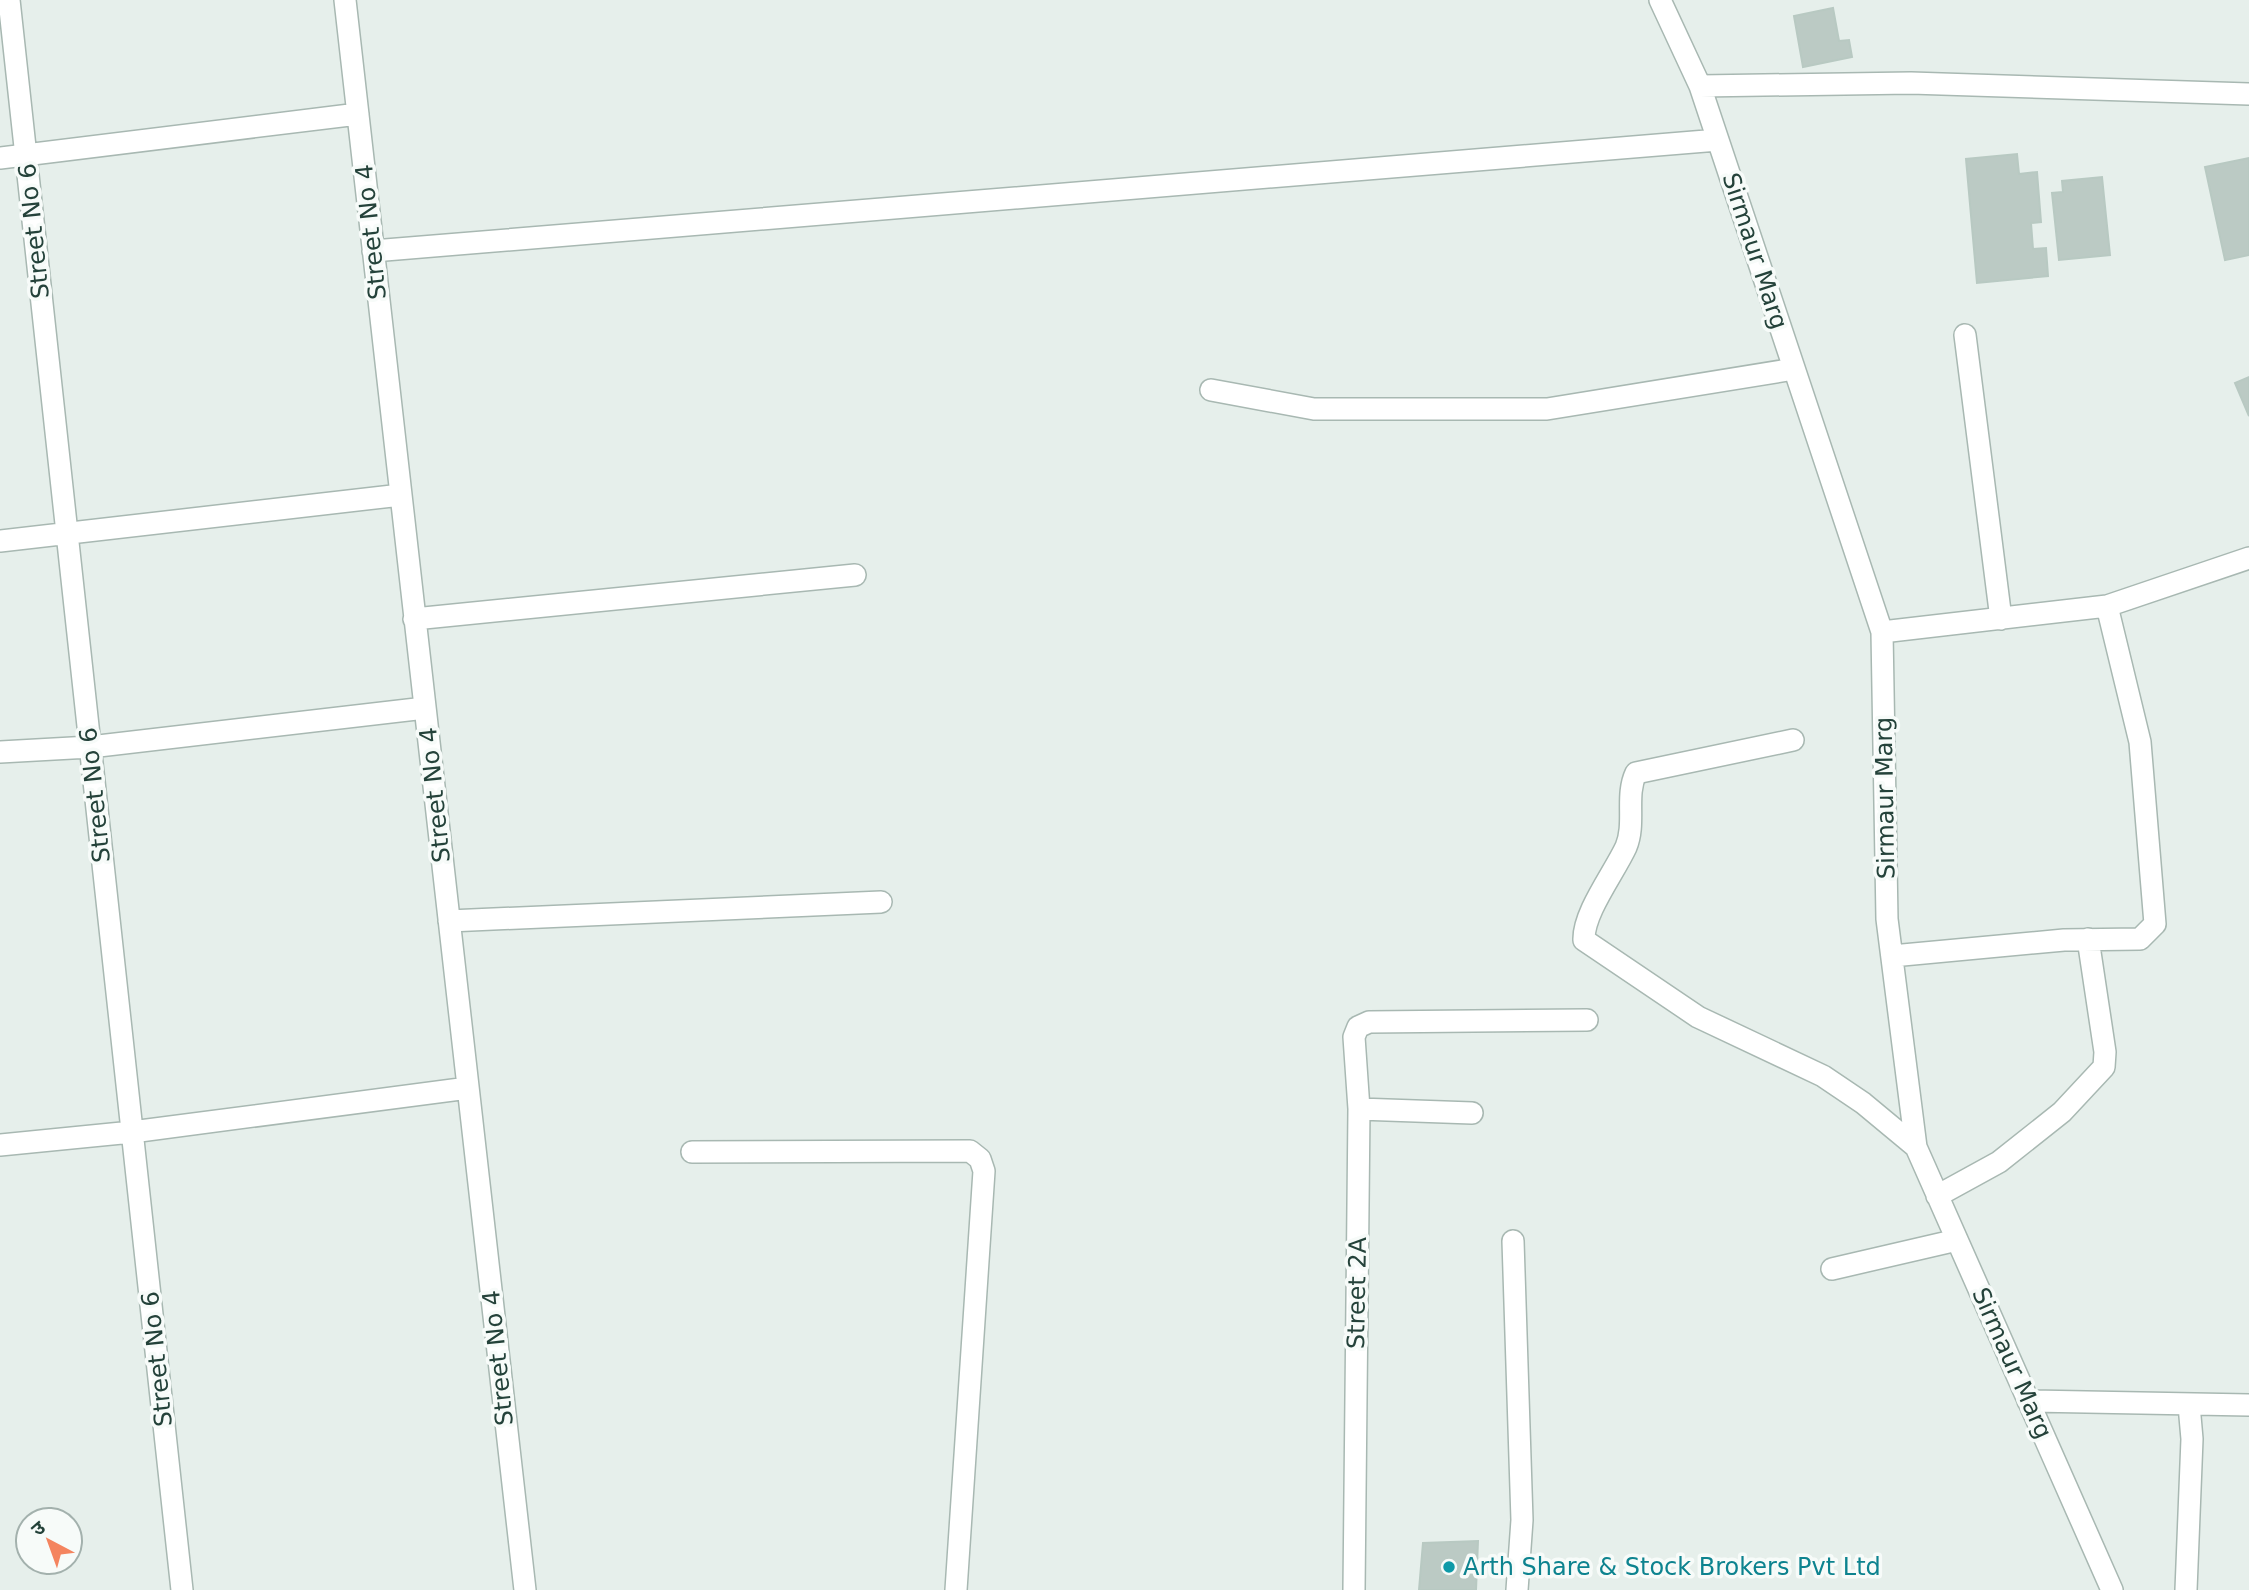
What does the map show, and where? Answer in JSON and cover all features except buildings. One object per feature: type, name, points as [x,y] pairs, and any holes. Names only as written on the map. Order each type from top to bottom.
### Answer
[{"type":"street","name":"Street No 6","points":[[9,0],[182,1590]]},
{"type":"street","name":"Street No 4","points":[[345,0],[525,1590]]},
{"type":"street","name":"Sirmaur Marg","points":[[1660,0],[1700,86],[1882,632],[1887,919],[1916,1147],[2112,1590]]},
{"type":"street","points":[[1700,86],[1911,83],[2249,94]]},
{"type":"street","points":[[0,158],[358,114]]},
{"type":"street","points":[[373,251],[1718,140]]},
{"type":"street","points":[[1965,335],[2001,619]]},
{"type":"street","points":[[1211,390],[1314,410],[1547,408],[1794,369]]},
{"type":"street","points":[[0,541],[401,495]]},
{"type":"street","points":[[1882,632],[2107,606],[2249,558]]},
{"type":"street","points":[[415,619],[855,575]]},
{"type":"street","points":[[1892,956],[2088,939],[2140,939],[2155,924],[2140,742],[2107,606]]},
{"type":"street","points":[[0,752],[90,747],[425,708]]},
{"type":"street","points":[[1793,740],[1636,773],[1631,783],[1633,821],[1627,845],[1593,910],[1584,932],[1584,940],[1698,1017],[1823,1076],[1863,1103],[1916,1147]]},
{"type":"street","points":[[449,921],[881,902]]},
{"type":"street","points":[[1937,1196],[1999,1162],[2062,1112],[2104,1066],[2105,1052],[2088,939]]},
{"type":"street","name":"Street 2A","points":[[1354,1590],[1359,1109],[1354,1037],[1358,1027],[1368,1022],[1587,1020]]},
{"type":"street","points":[[0,1145],[132,1132],[468,1088]]},
{"type":"street","points":[[1359,1109],[1472,1113]]},
{"type":"street","points":[[692,1152],[970,1151],[980,1159],[984,1171],[956,1590]]},
{"type":"street","points":[[1832,1269],[1957,1240]]},
{"type":"street","points":[[1513,1241],[1522,1520],[1517,1590]]},
{"type":"street","points":[[2028,1401],[2249,1405]]},
{"type":"street","points":[[2186,1590],[2192,1464],[2189,1405]]},
{"type":"place","name":"Arth Share & Stock Brokers Pvt Ltd","points":[[1449,1567]]}]
